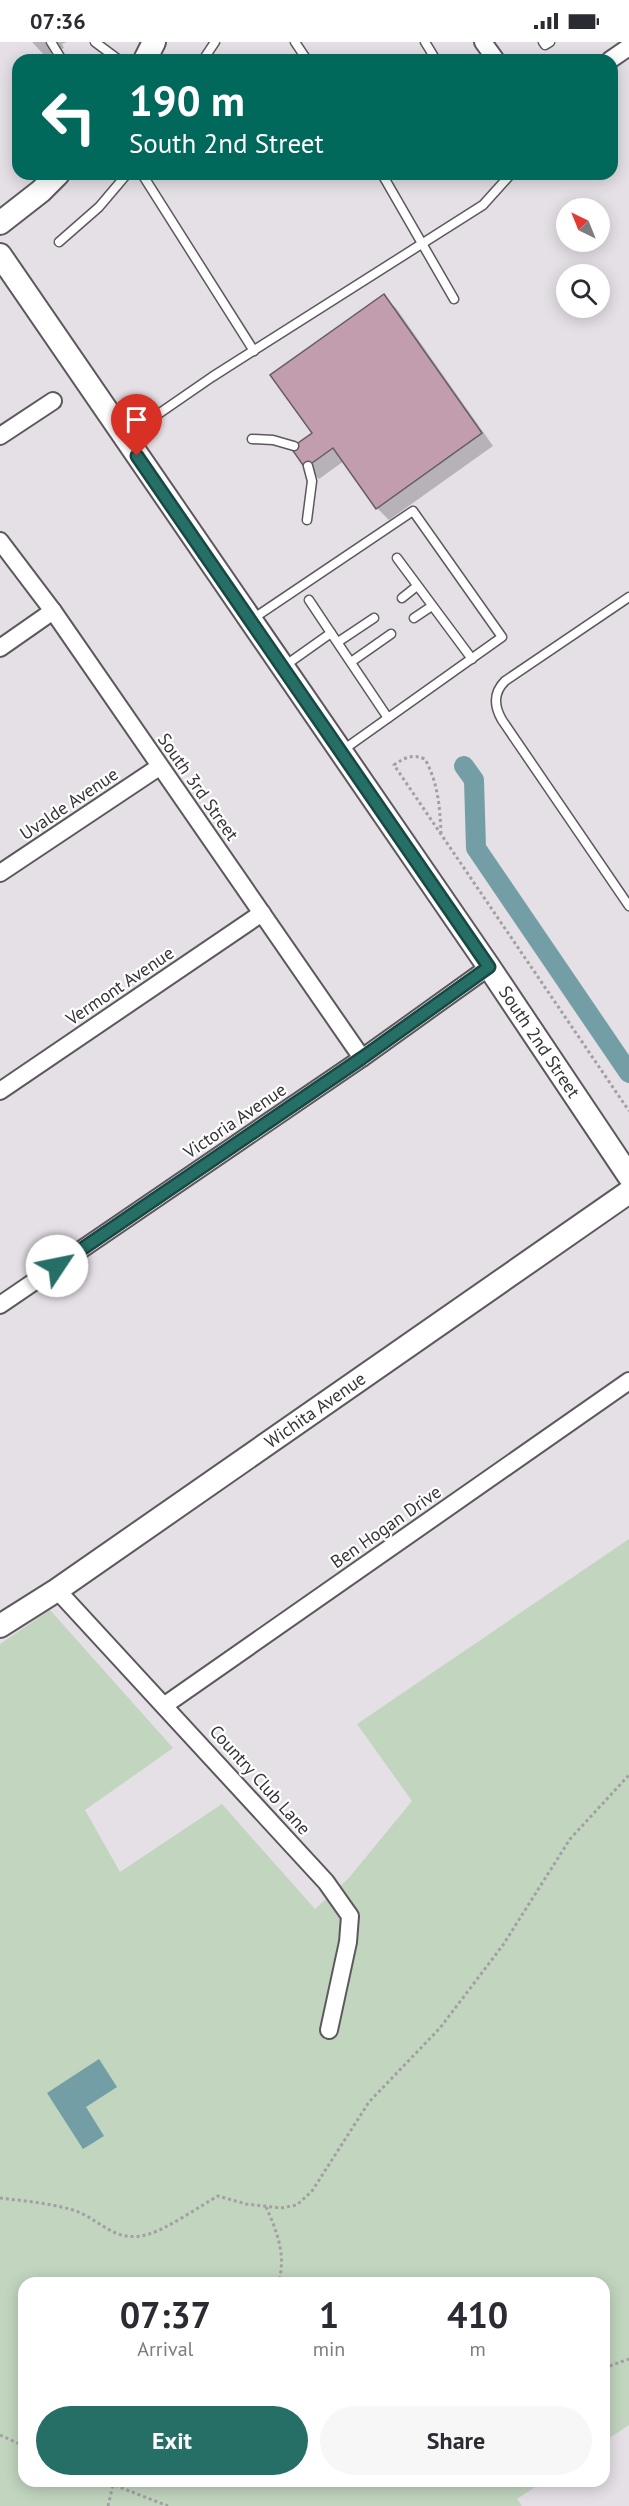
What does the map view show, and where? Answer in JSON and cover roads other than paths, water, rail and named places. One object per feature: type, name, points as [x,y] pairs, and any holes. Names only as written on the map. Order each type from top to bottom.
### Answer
[{"type":"main road","points":[[0,223],[52,180]]},
{"type":"main road","name":"South 2nd Street","points":[[0,255],[489,967],[629,1176]]},
{"type":"main road","name":"Wichita Avenue","points":[[0,1626],[57,1590],[629,1192]]},
{"type":"street","points":[[0,436],[53,401]]},
{"type":"street","name":"South 3rd Street","points":[[0,541],[53,611],[362,1058]]},
{"type":"street","points":[[0,648],[53,611]]},
{"type":"street","name":"Uvalde Avenue","points":[[0,873],[159,767]]},
{"type":"street","name":"Vermont Avenue","points":[[0,1091],[262,913]]},
{"type":"street","name":"Victoria Avenue","points":[[0,1305],[362,1058],[489,967]]},
{"type":"street","name":"Ben Hogan Drive","points":[[165,1705],[629,1381]]},
{"type":"street","name":"Country Club Lane","points":[[57,1590],[326,1882],[350,1916],[348,1942],[328,2030]]},
{"type":"lane","points":[[95,42],[111,54]]},
{"type":"lane","points":[[543,42],[545,45],[549,42]]},
{"type":"lane","points":[[59,242],[99,207],[122,180]]},
{"type":"lane","points":[[146,180],[254,351]]},
{"type":"lane","points":[[385,180],[454,299]]},
{"type":"lane","points":[[125,437],[254,351],[483,206],[506,180]]},
{"type":"lane","points":[[252,439],[273,440],[294,446]]},
{"type":"lane","points":[[307,520],[312,481],[308,466]]},
{"type":"lane","points":[[250,620],[413,511],[502,637],[341,751]]},
{"type":"lane","points":[[397,558],[472,659]]},
{"type":"lane","points":[[402,598],[417,586]]},
{"type":"lane","points":[[629,597],[505,681],[499,687],[495,704],[502,720],[629,906]]},
{"type":"lane","points":[[309,600],[388,718]]},
{"type":"lane","points":[[414,618],[432,606]]},
{"type":"lane","points":[[338,642],[374,618]]},
{"type":"lane","points":[[283,667],[331,633]]},
{"type":"lane","points":[[351,662],[391,634]]},
{"type":"water","points":[[99,2059],[117,2087],[86,2107],[104,2136],[83,2149],[47,2093]]},
{"type":"waterway","points":[[464,766],[474,780],[476,848],[629,1073]]}]
